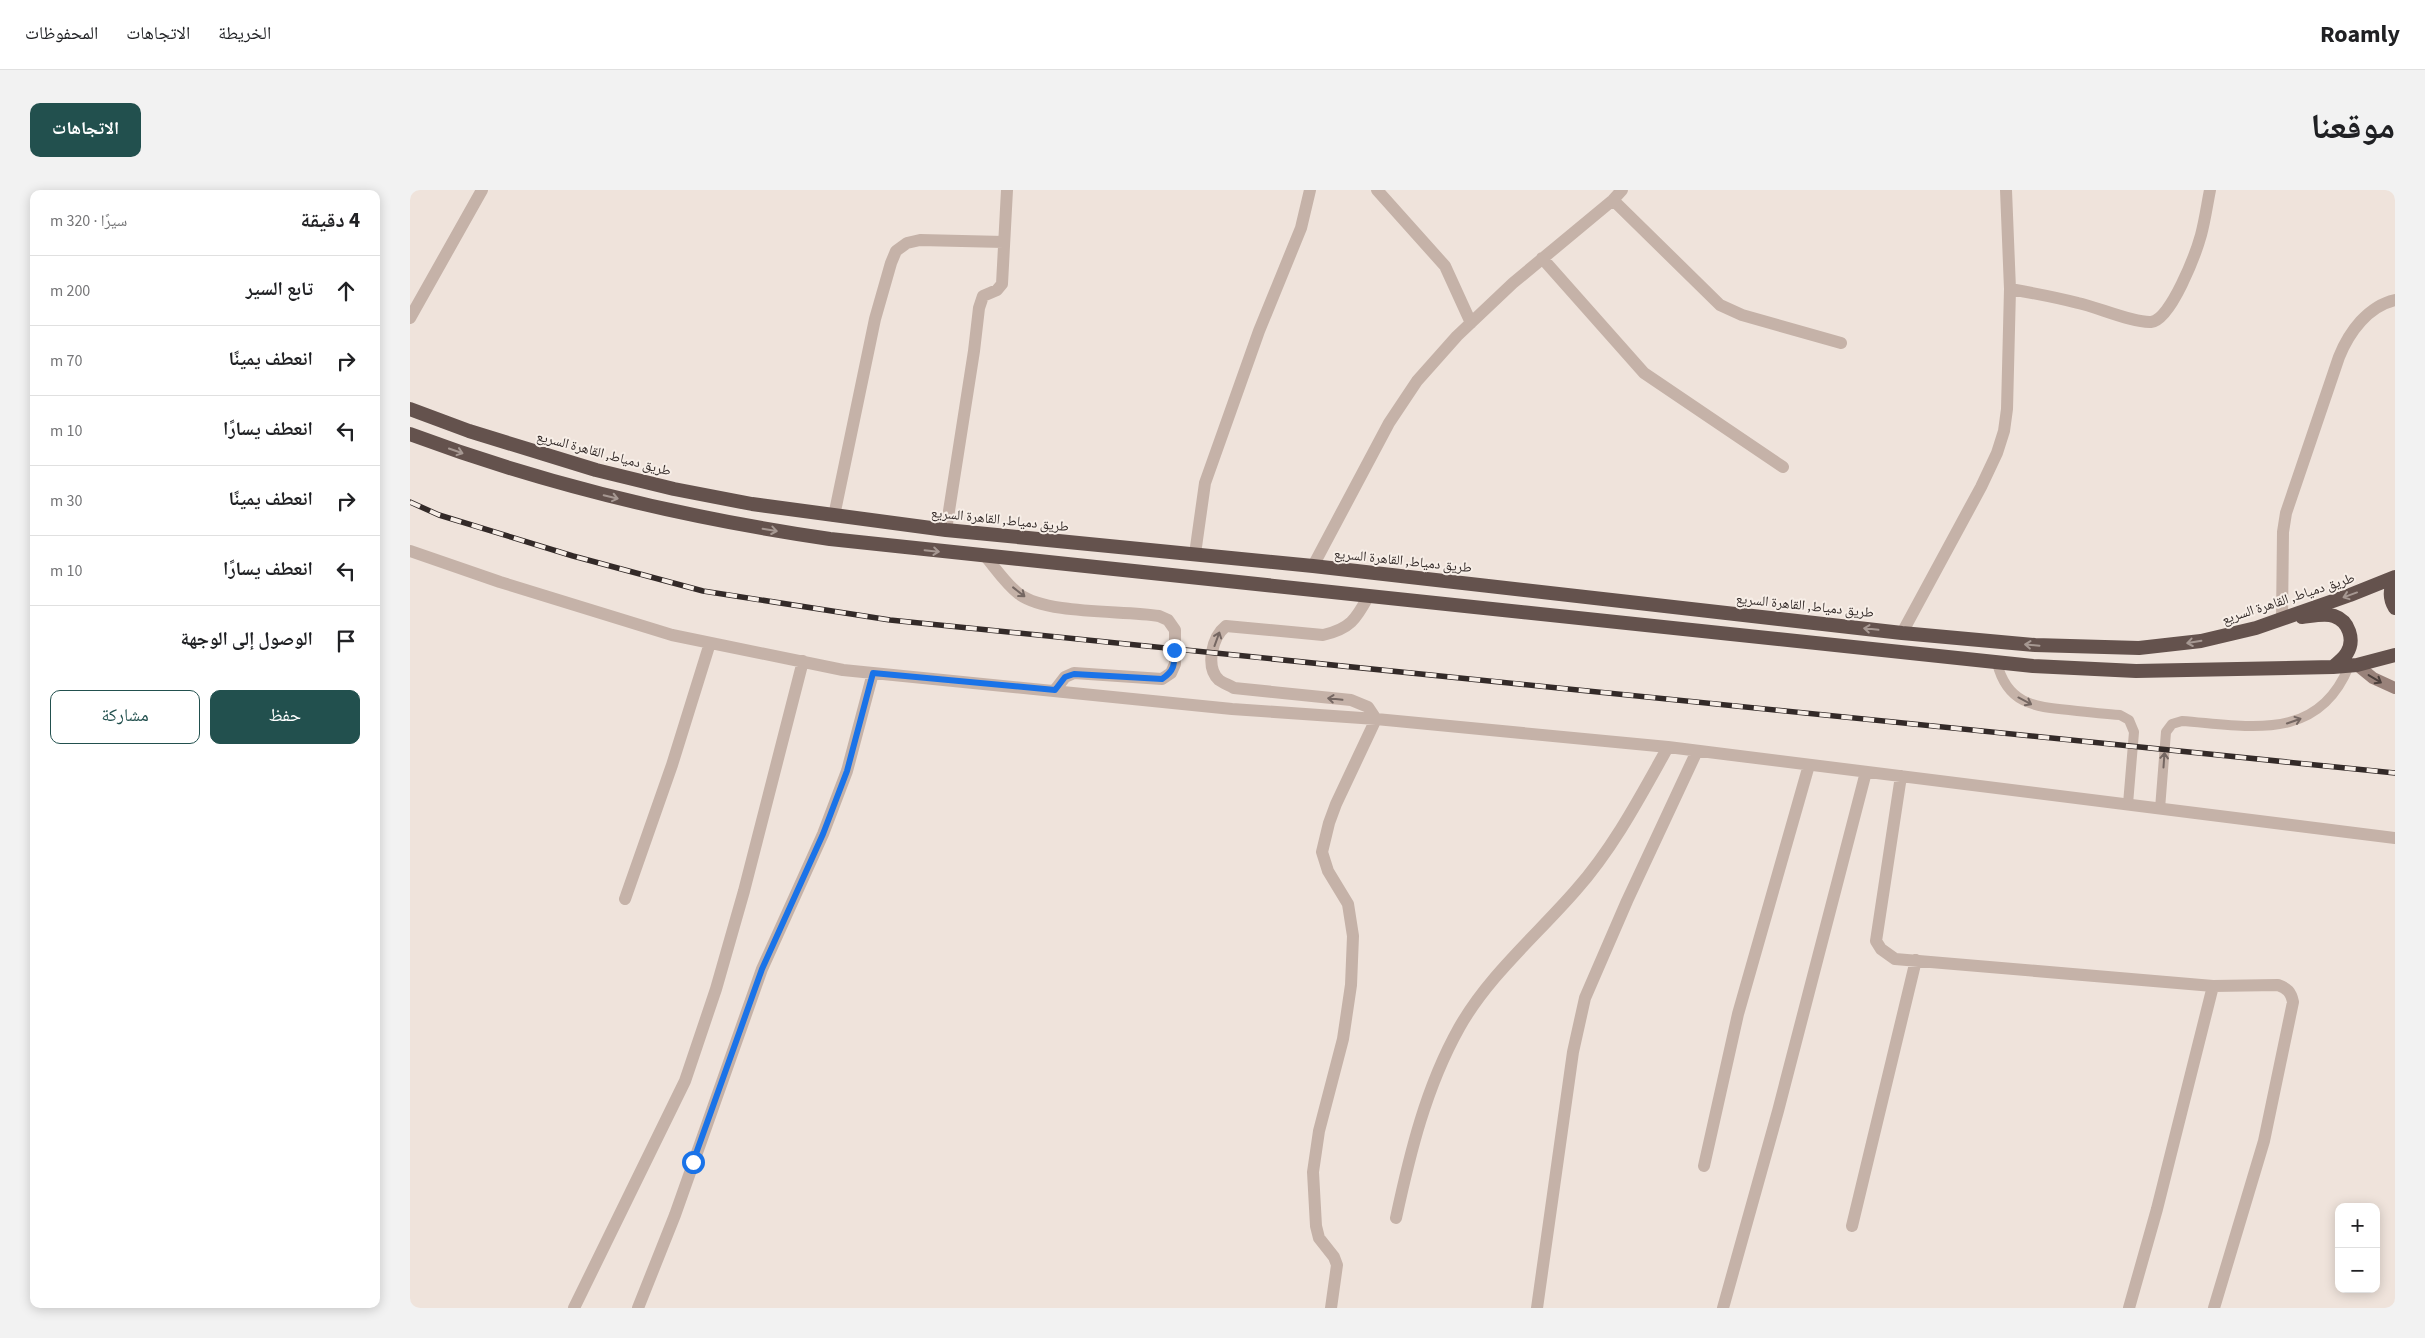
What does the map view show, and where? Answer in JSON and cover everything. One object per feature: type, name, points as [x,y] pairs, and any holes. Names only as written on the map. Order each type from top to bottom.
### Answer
[{"type":"highway","name":"طريق دمياط, القاهرة السريع","points":[[410,409],[469,431],[596,470],[674,489],[752,504],[834,516],[946,530],[1313,566],[1902,633],[2036,646],[2139,648],[2201,641],[2282,619],[2395,579]]},
{"type":"highway","points":[[410,434],[514,470],[592,493],[680,513],[751,528],[986,557],[1997,663],[2136,671],[2353,666],[2395,656]]},
{"type":"highway","points":[[2395,579],[2390,591],[2391,602],[2395,608]]},
{"type":"highway","points":[[2282,619],[2334,616],[2344,622],[2350,632],[2351,643],[2347,653],[2333,667]]},
{"type":"main road","points":[[2353,666],[2395,688]]},
{"type":"street","points":[[410,318],[482,190]]},
{"type":"street","points":[[946,530],[974,351],[978,308],[983,296],[997,290],[1002,284],[1007,190]]},
{"type":"street","points":[[1195,554],[1205,483],[1259,331],[1301,228],[1310,190]]},
{"type":"street","points":[[1376,190],[1446,266],[1471,322]]},
{"type":"street","points":[[1313,566],[1400,404],[1416,381],[1471,322],[1542,258],[1613,200],[1622,190]]},
{"type":"street","points":[[1902,633],[1980,487],[1997,453],[2004,431],[2007,409],[2010,289],[2006,190]]},
{"type":"street","points":[[2010,289],[2078,303],[2137,320],[2151,322],[2158,320],[2170,305],[2189,268],[2201,236],[2210,190]]},
{"type":"street","points":[[1613,200],[1720,305],[1742,315],[1841,343]]},
{"type":"street","points":[[834,516],[875,319],[896,251],[907,243],[920,240],[1004,242]]},
{"type":"street","points":[[1542,258],[1644,373],[1783,467]]},
{"type":"street","points":[[2282,619],[2283,532],[2286,513],[2339,357],[2350,334],[2367,315],[2387,302],[2395,300]]},
{"type":"street","points":[[410,551],[500,582],[672,635],[873,673],[1232,709],[1376,718],[1668,747],[2395,838]]},
{"type":"street","points":[[986,557],[1009,584],[1032,601],[1053,606],[1159,616],[1173,625],[1175,630],[1175,664],[1171,673],[1162,679],[1074,674],[1065,677],[1055,690]]},
{"type":"street","points":[[1368,597],[1356,619],[1337,632],[1323,635],[1226,626],[1218,632],[1215,640],[1212,669],[1219,680],[1234,688],[1351,700],[1368,707],[1376,718]]},
{"type":"street","points":[[624,899],[672,766],[710,642]]},
{"type":"street","points":[[574,1308],[685,1081],[716,989],[739,909],[772,789],[802,661]]},
{"type":"street","points":[[638,1308],[675,1215],[762,969],[823,834],[847,771],[873,673]]},
{"type":"street","points":[[1331,1308],[1337,1265],[1334,1257],[1320,1238],[1316,1226],[1313,1172],[1319,1131],[1345,1030],[1351,985],[1353,936],[1348,904],[1328,871],[1322,852],[1336,804],[1376,718]]},
{"type":"street","points":[[1396,1218],[1408,1163],[1424,1109],[1437,1072],[1459,1027],[1490,983],[1576,890],[1604,855],[1628,818],[1668,747]]},
{"type":"street","points":[[1538,1308],[1573,1052],[1586,998],[1627,901],[1697,751]]},
{"type":"street","points":[[1704,1166],[1738,1014],[1809,764]]},
{"type":"street","points":[[1723,1308],[1778,1111],[1866,772]]},
{"type":"street","points":[[1901,776],[1876,940],[1882,949],[1895,959],[2213,986],[2278,985],[2291,993],[2293,1002],[2264,1141],[2214,1308]]},
{"type":"street","points":[[1852,1226],[1916,960]]},
{"type":"street","points":[[2129,1308],[2157,1209],[2213,986]]},
{"type":"lane","points":[[1997,663],[2009,688],[2015,695],[2030,704],[2120,715],[2129,720],[2134,732],[2128,804]]},
{"type":"lane","points":[[2160,809],[2166,735],[2170,726],[2182,721],[2263,728],[2290,723],[2304,718],[2326,702],[2353,666]]},
{"type":"railway","points":[[410,502],[439,515],[573,556],[703,591],[890,620],[2395,773]]},
{"type":"route","points":[[693,1162],[762,969],[823,834],[847,771],[873,673],[1055,690],[1065,677],[1074,674],[1144,680],[1162,679],[1171,673],[1175,664],[1174,650]]}]
